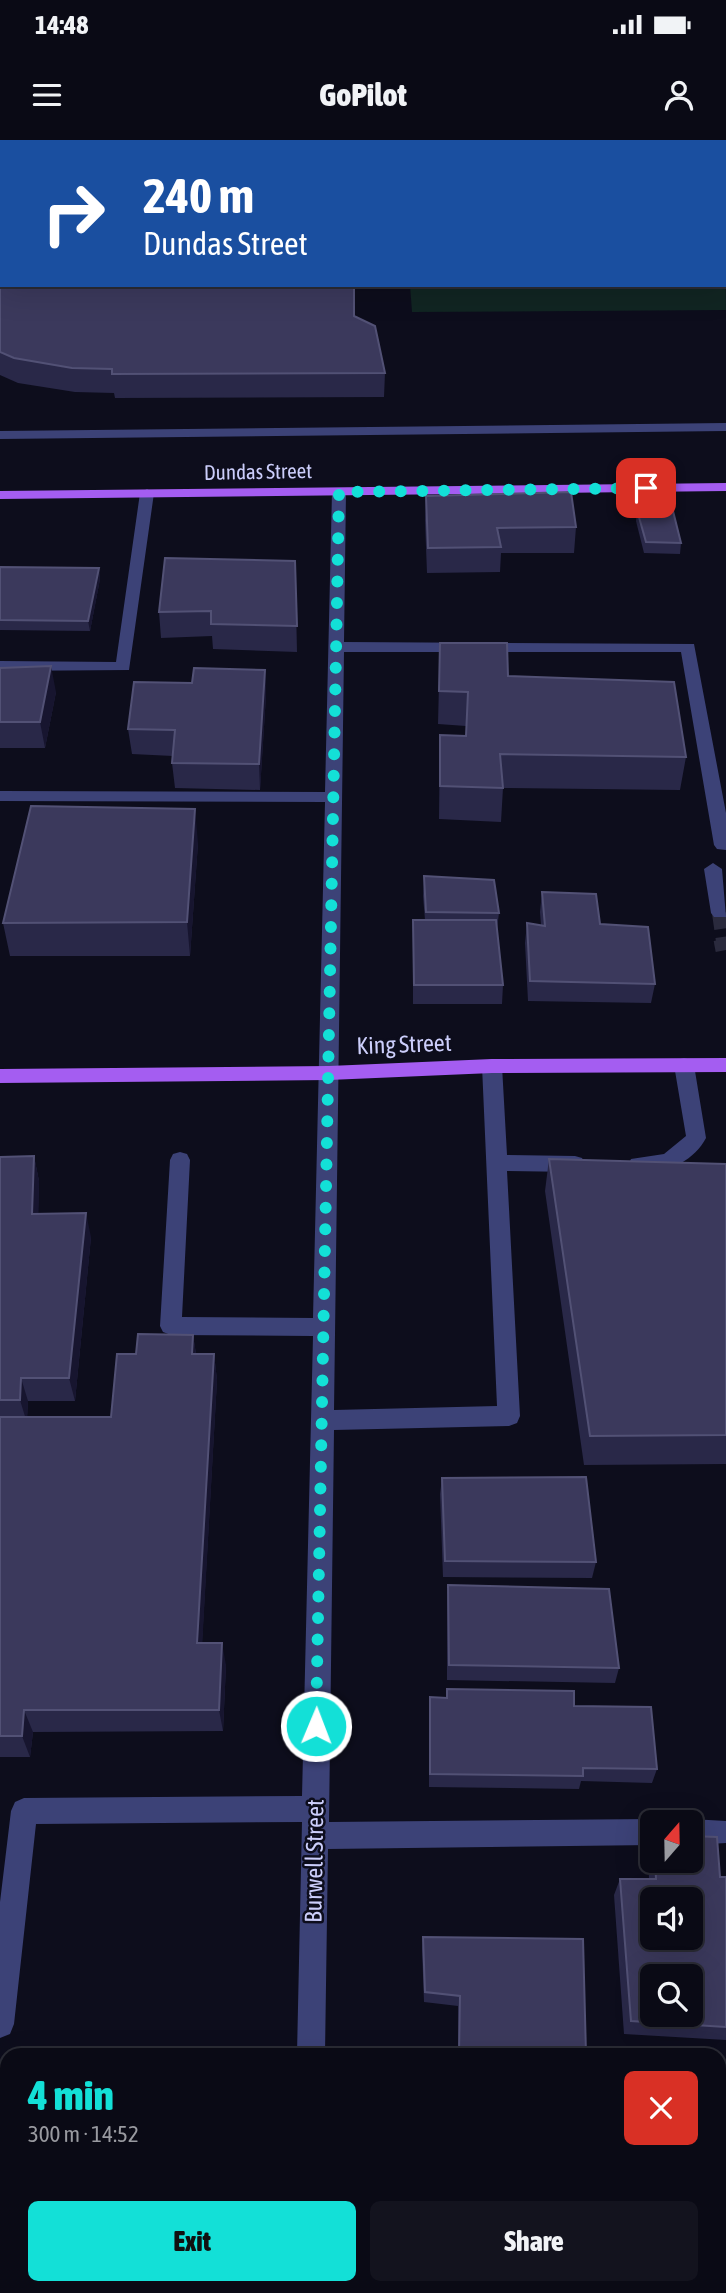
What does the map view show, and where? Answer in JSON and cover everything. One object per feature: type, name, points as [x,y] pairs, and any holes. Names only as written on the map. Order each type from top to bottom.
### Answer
[{"type":"main road","name":"Dundas Street","points":[[0,495],[726,487]]},
{"type":"main road","name":"King Street","points":[[0,1076],[328,1073],[492,1066],[726,1065]]},
{"type":"street","points":[[0,435],[726,427]]},
{"type":"street","name":"Burwell Street","points":[[311,2048],[339,492]]},
{"type":"street","points":[[0,666],[123,667],[147,493]]},
{"type":"street","points":[[336,647],[688,648],[723,845]]},
{"type":"street","points":[[0,796],[333,797]]},
{"type":"street","points":[[713,869],[720,913]]},
{"type":"street","points":[[616,1165],[656,1166],[683,1155],[696,1138],[684,1065]]},
{"type":"street","points":[[321,1420],[509,1416],[492,1066]]},
{"type":"street","points":[[180,1160],[171,1326],[323,1326]]},
{"type":"street","points":[[496,1163],[589,1164]]},
{"type":"street","points":[[0,2024],[24,1811],[640,1832]]},
{"type":"street","points":[[704,1832],[720,1832]]},
{"type":"green space","points":[[410,287],[726,287],[726,310],[412,312]]},
{"type":"building","points":[[0,287],[354,287],[354,316],[375,326],[385,373],[112,374],[112,369],[72,368],[14,358],[0,352]]},
{"type":"building","points":[[571,492],[576,527],[497,528],[501,547],[428,548],[426,496]]},
{"type":"building","points":[[637,510],[673,511],[681,543],[646,542]]},
{"type":"building","points":[[165,558],[295,561],[297,626],[211,624],[211,611],[159,612]]},
{"type":"building","points":[[0,567],[99,568],[88,621],[0,620]]},
{"type":"building","points":[[440,643],[507,643],[508,676],[674,682],[686,757],[500,754],[503,788],[440,786],[440,735],[466,736],[468,692],[439,691]]},
{"type":"building","points":[[51,666],[40,722],[0,722],[0,668]]},
{"type":"building","points":[[194,668],[265,670],[259,764],[172,763],[175,730],[128,729],[134,682],[192,683]]},
{"type":"building","points":[[31,806],[195,809],[187,922],[3,923]]},
{"type":"building","points":[[424,876],[494,880],[499,913],[426,912]]},
{"type":"building","points":[[542,892],[596,894],[600,924],[648,927],[655,984],[530,981],[527,923],[545,926]]},
{"type":"building","points":[[413,920],[496,920],[503,985],[414,985]]},
{"type":"building","points":[[34,1156],[32,1214],[86,1213],[69,1378],[21,1378],[20,1400],[0,1400],[0,1157]]},
{"type":"building","points":[[549,1159],[726,1164],[726,1435],[590,1436]]},
{"type":"building","points":[[138,1334],[193,1335],[192,1354],[214,1354],[197,1643],[222,1643],[219,1710],[24,1710],[22,1736],[0,1736],[0,1417],[111,1417],[117,1354],[136,1354]]},
{"type":"building","points":[[586,1477],[596,1562],[445,1561],[442,1478]]},
{"type":"building","points":[[448,1585],[609,1589],[619,1668],[449,1665]]},
{"type":"building","points":[[447,1689],[574,1691],[574,1706],[651,1707],[657,1769],[583,1768],[583,1776],[430,1774],[430,1697],[447,1698]]},
{"type":"building","points":[[704,1836],[717,1837],[720,1877],[726,1877],[726,2027],[703,2026],[703,1964],[640,1964],[640,2022],[631,2021],[620,1879],[656,1879],[656,1873],[703,1873]]},
{"type":"building","points":[[423,1937],[583,1939],[586,2048],[459,2048],[460,1996],[425,1992]]},
{"type":"tunnel","points":[[720,913],[724,941]]},
{"type":"tunnel","points":[[724,939],[726,950]]},
{"type":"route","points":[[316,1726],[339,492],[646,488]]}]
